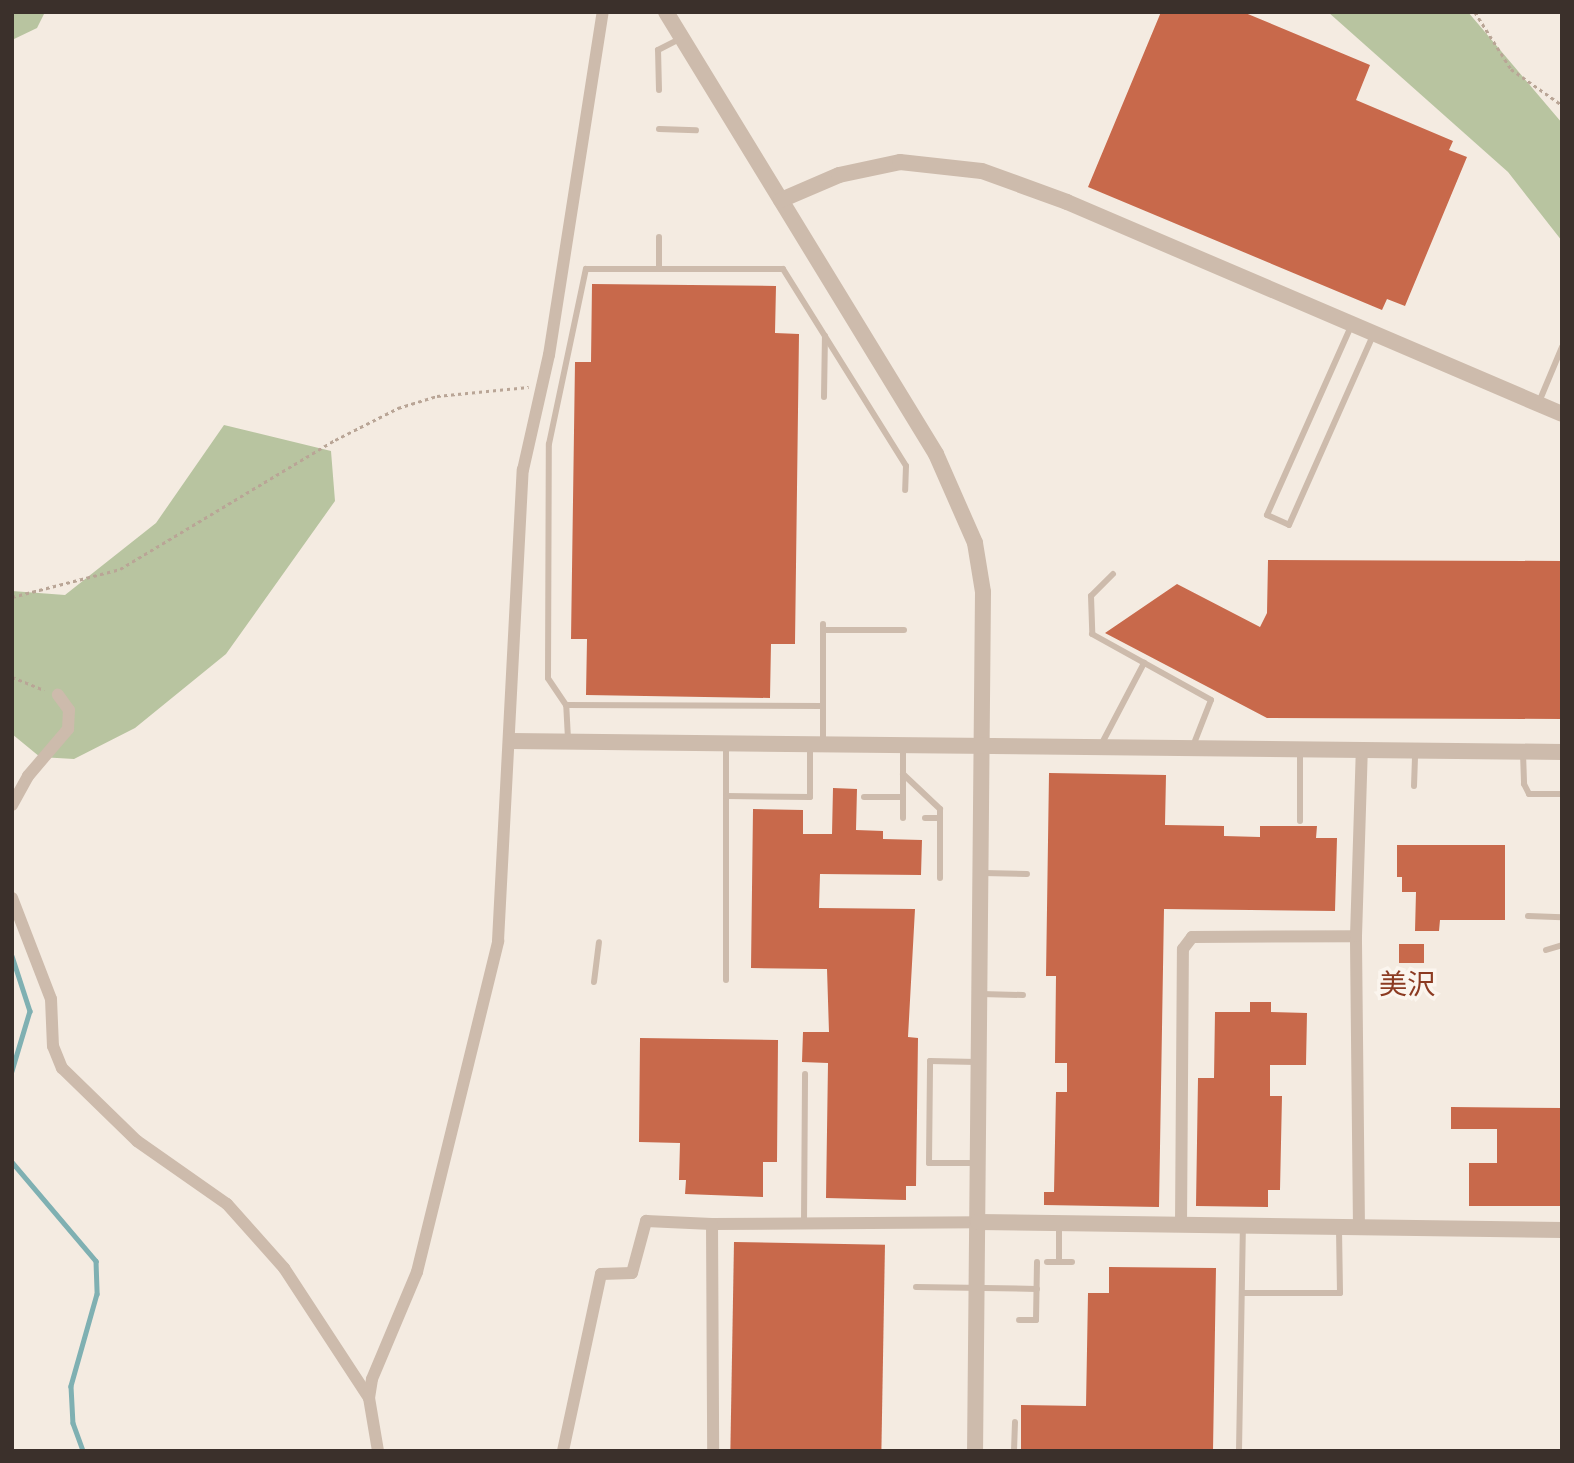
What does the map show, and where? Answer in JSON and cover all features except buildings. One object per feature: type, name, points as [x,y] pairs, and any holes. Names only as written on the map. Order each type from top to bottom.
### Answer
[{"type":"street","points":[[377,1451],[369,1398],[372,1379],[417,1272],[498,941],[511,741],[514,581],[523,470],[542,386],[603,12]]},
{"type":"street","points":[[666,12],[936,454],[975,543],[983,592],[975,1451]]},
{"type":"street","points":[[781,200],[839,175],[900,162],[982,171],[1067,202],[1562,414]]},
{"type":"street","points":[[12,805],[28,776],[68,729],[69,710],[58,695]]},
{"type":"street","points":[[511,741],[726,741],[1562,752]]},
{"type":"street","points":[[1359,1228],[1356,936],[1363,750]]},
{"type":"street","points":[[12,898],[51,999],[53,1046],[62,1068],[137,1141],[227,1204],[284,1268],[369,1398]]},
{"type":"street","points":[[1181,1224],[1183,949],[1192,937],[1356,936]]},
{"type":"street","points":[[563,1451],[601,1274],[632,1273],[646,1221],[712,1224],[978,1222],[1562,1230]]},
{"type":"street","points":[[712,1224],[713,1451]]},
{"type":"lane","points":[[659,90],[658,51],[682,38]]},
{"type":"lane","points":[[659,130],[696,130]]},
{"type":"lane","points":[[659,237],[659,269]]},
{"type":"lane","points":[[568,741],[566,705],[548,678],[550,444],[565,359],[586,269],[783,269],[906,466],[905,490]]},
{"type":"lane","points":[[1352,324],[1267,515],[1289,525],[1373,333]]},
{"type":"lane","points":[[824,397],[825,337]]},
{"type":"lane","points":[[1538,404],[1562,347]]},
{"type":"lane","points":[[1113,574],[1091,596],[1092,634],[1211,700],[1192,748]]},
{"type":"lane","points":[[726,796],[810,797],[823,706],[823,627],[904,630]]},
{"type":"lane","points":[[1100,747],[1144,663]]},
{"type":"lane","points":[[566,705],[823,706]]},
{"type":"lane","points":[[726,741],[726,979]]},
{"type":"lane","points":[[903,743],[903,818]]},
{"type":"lane","points":[[1300,749],[1300,821]]},
{"type":"lane","points":[[1414,786],[1415,751]]},
{"type":"lane","points":[[1523,751],[1524,784],[1529,794],[1562,794]]},
{"type":"lane","points":[[903,774],[940,810],[940,878]]},
{"type":"lane","points":[[864,797],[903,797]]},
{"type":"lane","points":[[925,818],[940,818]]},
{"type":"lane","points":[[981,873],[1027,874]]},
{"type":"lane","points":[[1528,916],[1562,917]]},
{"type":"lane","points":[[594,982],[599,942]]},
{"type":"lane","points":[[1546,950],[1562,945]]},
{"type":"lane","points":[[981,994],[1023,995]]},
{"type":"lane","points":[[978,1163],[929,1163],[930,1061],[980,1062]]},
{"type":"lane","points":[[804,1223],[805,1074]]},
{"type":"lane","points":[[1059,1223],[1059,1262]]},
{"type":"lane","points":[[1239,1451],[1243,1226]]},
{"type":"lane","points":[[1242,1293],[1340,1293],[1339,1228]]},
{"type":"lane","points":[[1019,1320],[1036,1320],[1037,1262]]},
{"type":"lane","points":[[1047,1262],[1072,1262]]},
{"type":"lane","points":[[916,1287],[1037,1289]]},
{"type":"lane","points":[[1014,1451],[1015,1422]]},
{"type":"path","points":[[1475,12],[1511,69],[1562,106]]},
{"type":"path","points":[[12,597],[120,569],[335,440],[398,408],[447,394],[542,386]]},
{"type":"path","points":[[12,677],[58,695]]},
{"type":"green space","points":[[12,12],[45,12],[37,28],[12,40]]},
{"type":"green space","points":[[1328,12],[1468,12],[1562,123],[1562,241],[1508,172]]},
{"type":"green space","points":[[224,425],[331,451],[335,501],[226,654],[135,728],[74,759],[40,757],[12,734],[12,591],[65,595],[156,523]]},
{"type":"waterway","points":[[12,956],[30,1011],[12,1071]]},
{"type":"waterway","points":[[12,1162],[96,1261],[97,1294],[71,1386],[73,1423],[83,1451]]},
{"type":"district","name":"美沢","points":[[1407,984]]}]
